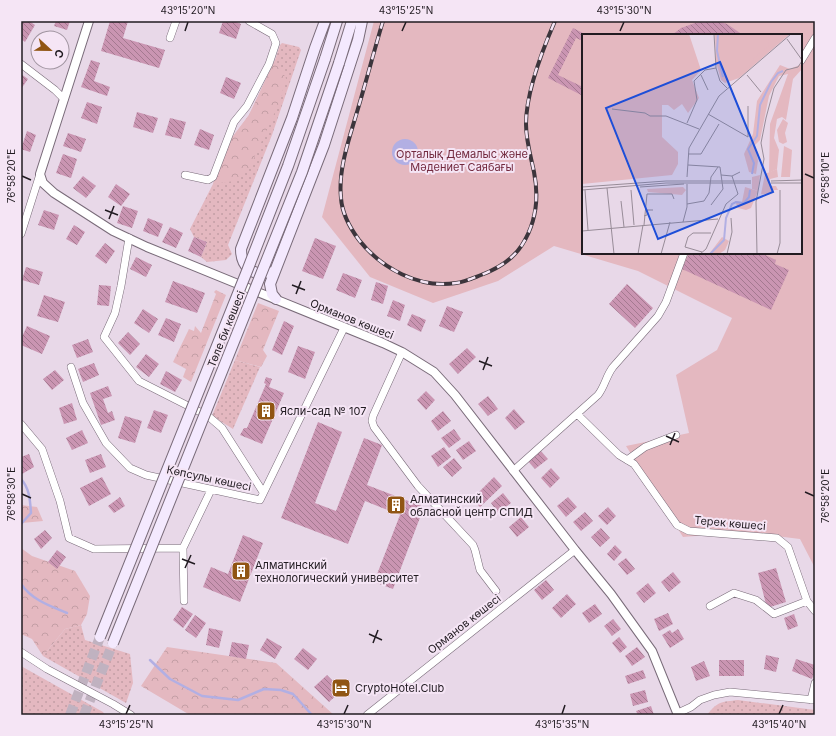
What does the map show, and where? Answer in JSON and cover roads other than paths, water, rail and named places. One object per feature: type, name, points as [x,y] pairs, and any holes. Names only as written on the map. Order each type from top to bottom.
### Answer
[{"type":"main road","points":[[276,268],[272,271],[264,273],[258,273],[250,270],[243,263],[241,249],[292,118],[325,21]]},
{"type":"main road","name":"Төле би көшесі","points":[[100,638],[288,166],[337,21]]},
{"type":"main road","name":"Төле би көшесі","points":[[113,643],[302,172],[352,21]]},
{"type":"main road","points":[[276,299],[272,294],[270,284],[324,145],[358,40],[362,21]]},
{"type":"street","points":[[21,234],[89,21]]},
{"type":"street","points":[[170,38],[176,21]]},
{"type":"street","points":[[186,175],[208,180],[213,177],[234,122],[247,106],[269,64],[276,43],[275,38],[272,34],[250,21]]},
{"type":"street","points":[[802,58],[815,38]]},
{"type":"street","points":[[21,64],[55,90],[64,99]]},
{"type":"street","name":"Орманов көшесі","points":[[40,174],[43,183],[54,193],[113,231],[402,352],[434,372],[455,395],[513,471],[611,594],[652,650],[678,714]]},
{"type":"street","points":[[129,238],[116,306],[104,337],[139,381],[208,416],[222,428],[263,492]]},
{"type":"street","points":[[513,471],[604,388],[608,374],[613,367],[658,316],[666,302],[684,254]]},
{"type":"street","name":"Көпсулы көшесі","points":[[72,367],[82,403],[106,443],[130,468],[146,475],[260,500],[344,328]]},
{"type":"street","points":[[402,352],[373,416],[372,421],[374,427],[418,486],[473,545],[480,570],[496,591]]},
{"type":"street","name":"Терек көшесі","points":[[577,414],[619,455],[634,464],[676,525],[689,531],[777,538],[788,547],[807,601],[815,611]]},
{"type":"street","points":[[21,424],[42,449],[60,501],[69,538],[94,549],[183,548]]},
{"type":"street","points":[[627,460],[646,447],[676,436]]},
{"type":"street","points":[[184,601],[183,548],[211,490]]},
{"type":"street","name":"Орманов көшесі","points":[[367,715],[575,550]]},
{"type":"street","points":[[710,606],[734,593],[756,600],[774,614],[807,601]]},
{"type":"street","points":[[21,652],[47,669],[131,715]]},
{"type":"street","points":[[678,714],[700,700],[714,695],[730,692],[813,700],[815,682]]},
{"type":"water","points":[[405,139],[414,143],[418,152],[414,161],[405,165],[396,161],[392,152],[396,143]]},
{"type":"waterway","points":[[21,479],[28,491],[31,513],[21,524]]},
{"type":"waterway","points":[[21,584],[25,590],[36,598],[67,613]]},
{"type":"waterway","points":[[150,660],[170,679],[202,696],[238,700],[264,689],[281,690],[293,694],[312,715]]},
{"type":"tunnel","points":[[70,715],[100,637]]},
{"type":"tunnel","points":[[84,715],[113,643]]},
{"type":"railway","points":[[383,21],[345,155],[340,187],[343,209],[347,220],[359,240],[378,259],[402,274],[428,283],[442,284],[465,281],[499,267],[514,255],[527,237],[533,219],[536,200],[534,172],[527,137],[527,112],[532,85],[545,45],[555,21]]},
{"type":"place","name":"Ясли-сад № 107","points":[[266,411]]},
{"type":"place","name":"Алматинский обласной центр СПИД","points":[[396,505]]},
{"type":"place","name":"Алматинский технологический университет","points":[[241,571]]},
{"type":"place","name":"CryptoHotel.Club","points":[[341,688]]},
{"type":"park label","name":"Орталық Демалыс және Мәдениет Саябағы","points":[[462,160]]}]
